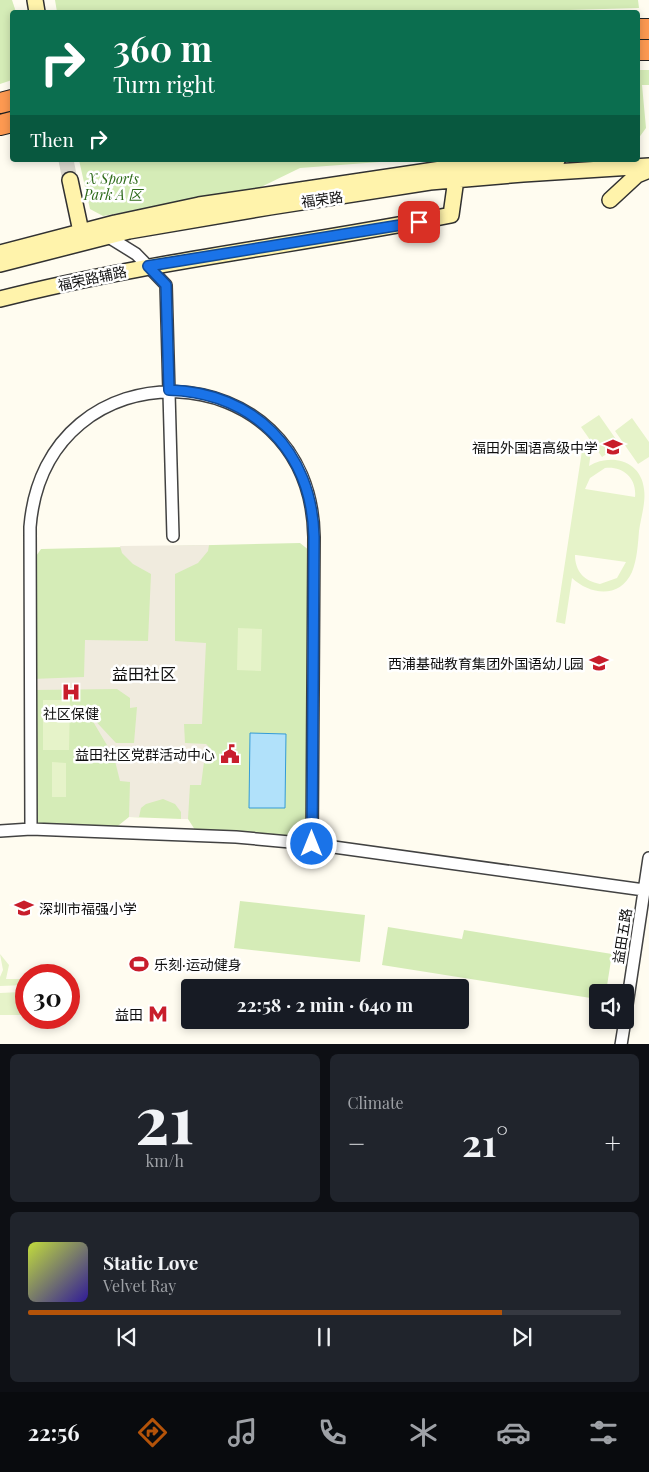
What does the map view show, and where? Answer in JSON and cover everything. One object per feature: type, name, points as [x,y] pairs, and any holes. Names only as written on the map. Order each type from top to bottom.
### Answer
[{"type":"main road","name":"福荣路","points":[[0,264],[153,214],[310,188],[455,167],[528,162]]},
{"type":"main road","name":"福荣路","points":[[0,253],[82,237],[107,236],[254,209],[456,179],[649,168]]},
{"type":"main road","points":[[610,200],[637,175],[649,168]]},
{"type":"main road","name":"福荣路辅路","points":[[0,300],[148,266],[386,228],[451,215],[456,179]]},
{"type":"main road","points":[[70,180],[82,237]]},
{"type":"street","points":[[107,236],[136,254],[166,285],[173,536]]},
{"type":"street","points":[[31,829],[30,527],[38,485],[58,447],[89,417],[127,398],[169,390],[212,396],[252,415],[272,432],[288,450],[308,491],[313,514],[314,537],[312,844]]},
{"type":"street","points":[[0,831],[31,829],[236,837],[312,844],[644,890]]},
{"type":"street","name":"益田五路","points":[[630,984],[649,858]]},
{"type":"street","name":"益田五路","points":[[621,1044],[623,1029]]},
{"type":"green space","points":[[0,0],[12,0],[15,10],[10,10],[10,81],[0,84]]},
{"type":"green space","points":[[55,0],[638,0],[639,8],[568,10],[57,10]]},
{"type":"green space","points":[[640,70],[649,70],[649,85],[642,85],[646,128],[640,136]]},
{"type":"green space","name":"X Sports Park A 区","points":[[79,162],[380,162],[300,168],[259,188],[103,216],[90,209]]},
{"type":"green space","points":[[599,415],[620,445],[602,457],[581,427]]},
{"type":"green space","points":[[632,418],[649,442],[649,457],[638,464],[615,431]]},
{"type":"green space","points":[[583,444],[592,445],[589,466],[597,462],[615,460],[631,466],[642,479],[644,499],[636,557],[632,572],[627,581],[620,587],[612,590],[596,591],[579,584],[572,578],[565,624],[556,622]],"holes":[[[605,468],[618,469],[628,475],[634,484],[635,497],[585,489],[590,478]],[[576,555],[626,562],[617,578],[600,584],[585,578],[577,566]]]},
{"type":"green space","points":[[300,543],[310,551],[310,830],[298,841],[197,833],[188,819],[129,817],[114,829],[42,826],[32,817],[32,562],[41,549]]},
{"type":"green space","points":[[238,628],[262,629],[261,671],[237,670]]},
{"type":"green space","points":[[43,700],[70,700],[69,750],[43,750]]},
{"type":"green space","points":[[52,762],[66,763],[66,797],[52,797]]},
{"type":"green space","points":[[240,901],[365,915],[360,962],[234,948]]},
{"type":"green space","points":[[388,927],[462,939],[464,930],[612,954],[607,984],[589,984],[589,998],[382,965]]},
{"type":"green space","points":[[0,954],[9,965],[6,979],[15,979],[15,985],[0,986],[0,977],[3,970]]},
{"type":"green space","points":[[15,992],[15,1015],[0,1015],[0,993]]},
{"type":"shaded area","points":[[209,545],[208,551],[198,563],[175,574],[175,641],[206,643],[202,724],[184,724],[185,743],[206,744],[211,749],[204,762],[201,785],[190,785],[188,819],[181,819],[181,812],[175,804],[163,799],[146,804],[141,808],[139,817],[129,817],[130,782],[120,781],[114,757],[88,713],[116,743],[134,743],[137,707],[130,708],[130,698],[117,689],[33,690],[32,679],[84,677],[85,640],[148,641],[151,574],[133,564],[122,553],[120,546]]},
{"type":"water","points":[[250,733],[286,734],[285,808],[249,808]]},
{"type":"tunnel","points":[[66,162],[70,180]]},
{"type":"place","name":"福田外国语高级中学","points":[[613,447]]},
{"type":"place","name":"西浦基础教育集团外国语幼儿园","points":[[599,663]]},
{"type":"place","name":"社区保健","points":[[71,692]]},
{"type":"place","name":"益田社区党群活动中心","points":[[230,754]]},
{"type":"place","name":"深圳市福强小学","points":[[24,908]]},
{"type":"place","name":"乐刻·运动健身","points":[[139,964]]},
{"type":"place","name":"益田","points":[[158,1014]]},
{"type":"district","name":"益田社区","points":[[144,673]]},
{"type":"route","points":[[312,844],[314,521],[308,491],[303,477],[288,450],[266,425],[221,398],[187,391],[169,390],[166,285],[148,266],[419,222]]}]
